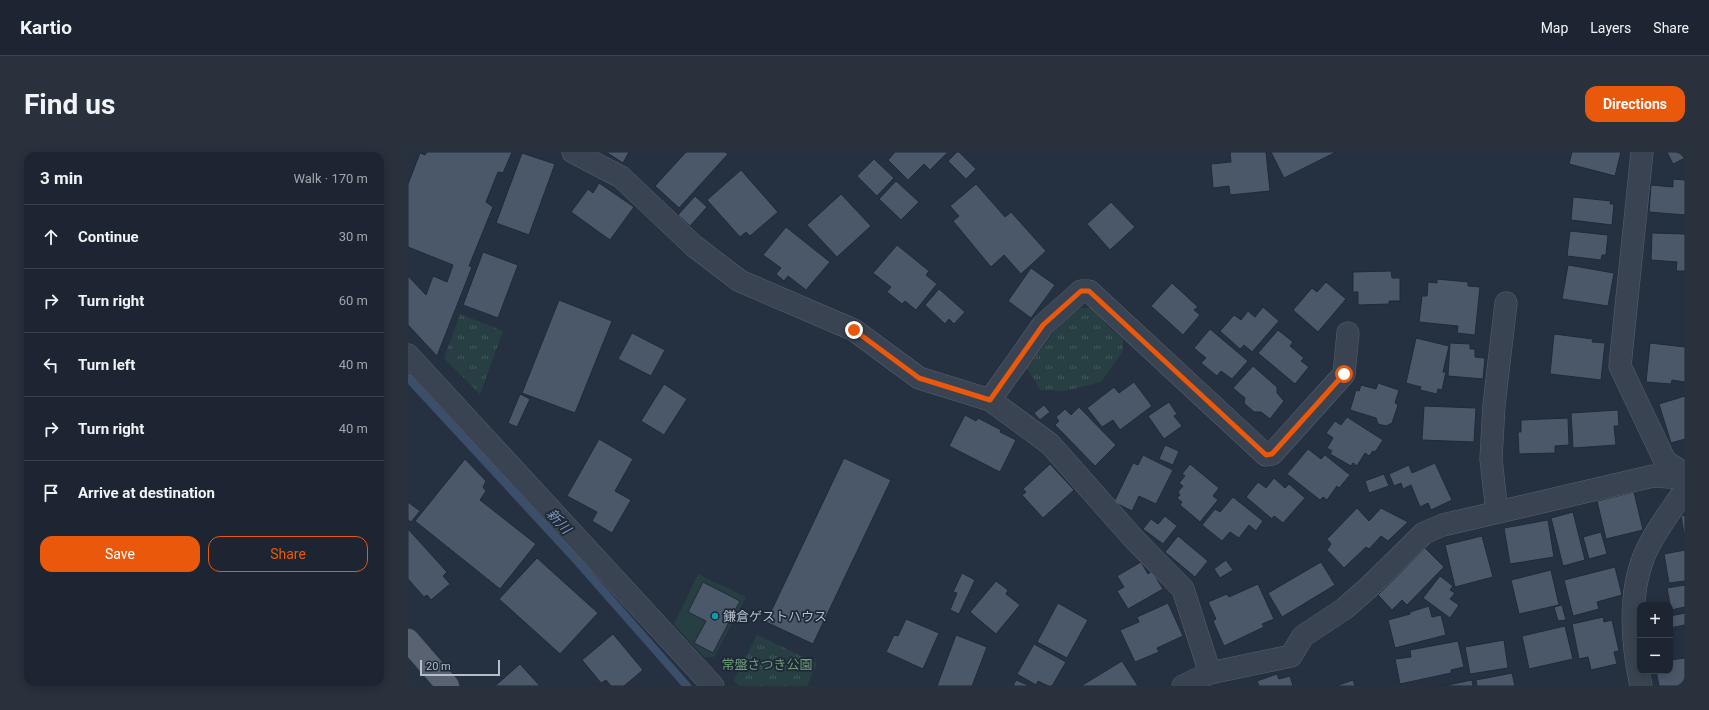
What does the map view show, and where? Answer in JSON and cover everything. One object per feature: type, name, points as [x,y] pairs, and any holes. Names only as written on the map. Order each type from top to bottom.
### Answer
[{"type":"main road","points":[[408,640],[448,686]]},
{"type":"street","points":[[573,152],[621,177],[694,246],[740,281],[854,330],[919,378],[990,400],[1050,444],[1134,539],[1183,589],[1210,673]]},
{"type":"street","points":[[1642,152],[1620,366],[1665,461],[1685,474]]},
{"type":"street","points":[[990,400],[1043,325],[1081,291],[1089,291],[1266,455],[1272,454],[1344,374],[1348,334]]},
{"type":"street","points":[[1497,512],[1491,459],[1494,405],[1506,303]]},
{"type":"street","points":[[408,355],[713,686]]},
{"type":"street","points":[[1183,686],[1210,673],[1291,656],[1303,636],[1344,609],[1368,588],[1424,533],[1443,526],[1497,512],[1653,476],[1685,478]]},
{"type":"street","points":[[1641,686],[1634,646],[1636,584],[1644,556],[1653,539],[1685,490]]},
{"type":"green space","points":[[1078,308],[1092,308],[1109,327],[1123,339],[1123,351],[1101,382],[1065,391],[1040,390],[1027,368],[1055,330]]},
{"type":"green space","points":[[460,314],[503,331],[480,394],[444,358]]},
{"type":"green space","points":[[698,574],[746,597],[714,657],[704,657],[674,624]]},
{"type":"green space","name":"常盤さつき公園","points":[[757,635],[817,663],[807,686],[739,686],[734,680]]},
{"type":"building","points":[[427,152],[512,152],[503,173],[498,172],[486,202],[493,207],[469,266],[472,267],[437,356],[408,325],[408,276],[426,295],[433,276],[447,282],[453,265],[408,247],[408,184],[420,153],[425,155]]},
{"type":"building","points":[[606,152],[629,152],[623,163]]},
{"type":"building","points":[[686,152],[725,152],[728,154],[679,208],[655,186]]},
{"type":"building","points":[[895,152],[948,152],[930,170],[924,164],[908,180],[888,160]]},
{"type":"building","points":[[957,152],[959,152],[976,169],[966,179],[948,161]]},
{"type":"building","points":[[1230,152],[1266,152],[1270,191],[1230,195],[1229,186],[1213,188],[1211,164],[1231,162]]},
{"type":"building","points":[[1271,152],[1336,152],[1284,178]]},
{"type":"building","points":[[1572,152],[1621,152],[1615,176],[1569,164]]},
{"type":"building","points":[[1667,152],[1685,152],[1685,158],[1673,164]]},
{"type":"building","points":[[522,153],[555,164],[529,235],[496,223]]},
{"type":"building","points":[[874,159],[894,178],[877,196],[857,176]]},
{"type":"building","points":[[741,170],[778,212],[750,236],[746,232],[740,237],[707,200]]},
{"type":"building","points":[[1673,179],[1685,180],[1685,215],[1649,212],[1651,185],[1673,187]]},
{"type":"building","points":[[896,181],[919,202],[901,220],[879,199]]},
{"type":"building","points":[[599,183],[634,207],[610,240],[571,212],[588,189],[593,193]]},
{"type":"building","points":[[976,184],[1005,217],[1011,212],[1046,251],[1021,274],[1004,255],[991,267],[953,221],[959,216],[950,206]]},
{"type":"building","points":[[841,194],[871,226],[837,257],[807,225]]},
{"type":"building","points":[[695,196],[707,207],[690,226],[678,215]]},
{"type":"building","points":[[1573,197],[1611,201],[1610,204],[1614,204],[1612,225],[1571,220]]},
{"type":"building","points":[[1111,202],[1135,227],[1110,250],[1087,224]]},
{"type":"building","points":[[786,227],[830,262],[806,290],[788,276],[784,281],[776,274],[781,268],[763,255]]},
{"type":"building","points":[[1570,231],[1608,235],[1606,255],[1602,255],[1601,260],[1567,256]]},
{"type":"building","points":[[1652,233],[1685,234],[1685,271],[1676,271],[1677,262],[1651,260]]},
{"type":"building","points":[[897,245],[929,271],[926,275],[937,284],[916,310],[905,301],[902,304],[887,292],[891,287],[873,273]]},
{"type":"building","points":[[483,252],[518,265],[498,318],[463,305]]},
{"type":"building","points":[[1568,265],[1614,273],[1608,306],[1562,299]]},
{"type":"building","points":[[1031,268],[1055,285],[1031,318],[1008,301]]},
{"type":"building","points":[[1391,271],[1392,278],[1400,278],[1400,301],[1389,301],[1389,304],[1358,305],[1358,292],[1353,292],[1353,272]]},
{"type":"building","points":[[1437,279],[1468,282],[1468,286],[1480,287],[1475,335],[1457,333],[1458,326],[1419,322],[1422,296],[1427,296],[1428,282],[1437,283]]},
{"type":"building","points":[[1326,282],[1346,299],[1318,332],[1293,310],[1312,288],[1317,292]]},
{"type":"building","points":[[1172,283],[1198,307],[1194,310],[1200,315],[1183,335],[1151,306]]},
{"type":"building","points":[[939,289],[965,312],[954,324],[949,319],[945,324],[925,305]]},
{"type":"building","points":[[559,300],[612,321],[575,413],[522,393]]},
{"type":"building","points":[[1263,307],[1279,321],[1252,352],[1244,345],[1240,349],[1220,331],[1234,315],[1241,320],[1248,311],[1255,317]]},
{"type":"building","points":[[1210,329],[1248,361],[1232,379],[1221,371],[1217,376],[1201,363],[1206,358],[1194,348]]},
{"type":"building","points":[[1278,330],[1293,342],[1290,346],[1304,358],[1301,361],[1309,367],[1295,384],[1258,353]]},
{"type":"building","points":[[632,333],[665,350],[651,376],[618,359]]},
{"type":"building","points":[[1554,334],[1593,339],[1592,342],[1605,343],[1601,380],[1550,374]]},
{"type":"building","points":[[1416,338],[1449,346],[1443,372],[1446,372],[1442,390],[1438,389],[1437,394],[1420,390],[1421,387],[1406,383]]},
{"type":"building","points":[[1450,343],[1470,344],[1470,349],[1475,349],[1475,357],[1485,358],[1483,379],[1448,376]]},
{"type":"building","points":[[1650,343],[1685,347],[1685,382],[1672,380],[1671,384],[1646,382]]},
{"type":"building","points":[[1253,366],[1277,387],[1277,393],[1284,401],[1270,419],[1261,412],[1254,412],[1244,403],[1245,398],[1233,388]]},
{"type":"building","points":[[1134,382],[1152,406],[1120,430],[1113,420],[1102,427],[1087,408],[1114,387],[1119,393]]},
{"type":"building","points":[[1378,383],[1399,390],[1395,403],[1398,405],[1392,423],[1386,426],[1378,424],[1376,418],[1350,410],[1356,390],[1359,391],[1361,385],[1376,389]]},
{"type":"building","points":[[664,384],[687,399],[664,435],[641,421]]},
{"type":"building","points":[[520,394],[530,399],[517,427],[508,423]]},
{"type":"building","points":[[1685,396],[1685,439],[1671,443],[1659,404]]},
{"type":"building","points":[[1169,402],[1177,414],[1174,416],[1182,426],[1164,439],[1148,416]]},
{"type":"building","points":[[1044,405],[1050,412],[1040,420],[1034,413]]},
{"type":"building","points":[[1424,406],[1476,408],[1474,442],[1422,440]]},
{"type":"building","points":[[1079,407],[1116,445],[1095,466],[1055,425],[1059,421],[1056,417],[1065,409],[1071,415]]},
{"type":"building","points":[[1618,410],[1619,426],[1614,426],[1616,445],[1573,448],[1571,413]]},
{"type":"building","points":[[965,415],[976,421],[978,418],[1016,440],[1000,472],[949,446]]},
{"type":"building","points":[[1347,417],[1383,440],[1375,452],[1373,451],[1369,456],[1365,453],[1357,466],[1353,463],[1351,466],[1330,454],[1332,451],[1327,448],[1333,438],[1326,433],[1335,421],[1341,425]]},
{"type":"building","points":[[1568,418],[1569,445],[1555,446],[1555,453],[1519,454],[1518,432],[1521,432],[1521,420]]},
{"type":"building","points":[[599,439],[633,459],[615,491],[631,500],[612,533],[592,521],[597,512],[567,496]]},
{"type":"building","points":[[1165,445],[1179,451],[1173,465],[1159,459]]},
{"type":"building","points":[[1308,449],[1321,459],[1325,455],[1350,475],[1339,488],[1337,486],[1327,500],[1323,497],[1320,500],[1287,474]]},
{"type":"building","points":[[1143,455],[1173,470],[1156,504],[1139,496],[1132,511],[1114,502],[1133,463],[1138,465]]},
{"type":"building","points":[[844,458],[891,480],[813,644],[766,622]]},
{"type":"building","points":[[465,459],[486,481],[483,487],[486,491],[480,500],[536,544],[500,589],[415,521]]},
{"type":"building","points":[[1435,463],[1452,500],[1431,510],[1428,503],[1420,507],[1411,485],[1403,489],[1401,483],[1394,486],[1389,474],[1409,465],[1412,473]]},
{"type":"building","points":[[1050,464],[1074,490],[1043,518],[1022,495],[1026,492],[1023,489]]},
{"type":"building","points":[[1190,464],[1219,488],[1213,496],[1218,500],[1200,522],[1180,505],[1182,502],[1177,498],[1180,495],[1178,492],[1183,486],[1179,483],[1185,476],[1182,474]]},
{"type":"building","points":[[1384,474],[1389,486],[1369,493],[1365,481]]},
{"type":"building","points":[[1274,478],[1285,488],[1289,484],[1305,498],[1283,523],[1274,516],[1272,519],[1246,497],[1258,482],[1266,488]]},
{"type":"building","points":[[1634,492],[1643,530],[1606,539],[1597,501]]},
{"type":"building","points":[[1233,497],[1263,521],[1256,531],[1249,525],[1239,538],[1230,532],[1222,541],[1202,525],[1215,509],[1220,512]]},
{"type":"building","points":[[408,502],[420,511],[411,522],[408,520]]},
{"type":"building","points":[[1357,508],[1369,521],[1381,508],[1408,522],[1388,541],[1381,536],[1369,549],[1366,547],[1344,568],[1327,550],[1331,544],[1327,539]]},
{"type":"building","points":[[1573,512],[1585,560],[1563,566],[1551,518]]},
{"type":"building","points":[[1685,515],[1685,534],[1684,534],[1681,516]]},
{"type":"building","points":[[1165,516],[1177,526],[1163,544],[1143,529],[1151,519],[1158,524]]},
{"type":"building","points":[[1548,520],[1554,557],[1510,564],[1504,528]]},
{"type":"building","points":[[408,529],[447,572],[443,576],[450,584],[431,600],[427,595],[424,597],[408,579]]},
{"type":"building","points":[[1601,532],[1607,554],[1589,559],[1583,537]]},
{"type":"building","points":[[1178,536],[1208,561],[1195,577],[1165,552]]},
{"type":"building","points":[[1482,536],[1493,577],[1455,587],[1445,545]]},
{"type":"building","points":[[1425,548],[1444,567],[1407,605],[1402,600],[1392,610],[1378,595]]},
{"type":"building","points":[[1685,550],[1685,581],[1669,583],[1664,554]]},
{"type":"building","points":[[537,558],[598,613],[560,654],[499,599]]},
{"type":"building","points":[[1226,560],[1233,570],[1220,578],[1214,569]]},
{"type":"building","points":[[1141,562],[1148,574],[1152,571],[1163,589],[1128,609],[1117,591],[1124,587],[1117,576]]},
{"type":"building","points":[[1321,562],[1335,585],[1282,617],[1268,593]]},
{"type":"building","points":[[1615,567],[1622,595],[1597,602],[1599,609],[1573,616],[1564,580]]},
{"type":"building","points":[[1551,570],[1559,605],[1519,614],[1511,580]]},
{"type":"building","points":[[962,573],[975,580],[959,614],[950,610],[957,593],[953,592]]},
{"type":"building","points":[[1440,576],[1453,586],[1450,590],[1455,593],[1450,599],[1459,605],[1450,618],[1423,598]]},
{"type":"building","points":[[996,581],[1008,590],[1006,594],[1020,605],[996,634],[970,612]]},
{"type":"building","name":"鎌倉ゲストハウス","points":[[703,582],[740,601],[713,653],[694,643],[706,621],[688,612]]},
{"type":"building","points":[[1258,584],[1274,619],[1262,624],[1264,627],[1224,646],[1213,621],[1216,619],[1208,602],[1227,594],[1229,597]]},
{"type":"building","points":[[1685,585],[1685,607],[1673,610],[1673,602],[1670,602],[1667,588]]},
{"type":"building","points":[[1058,603],[1088,620],[1067,658],[1037,642]]},
{"type":"building","points":[[1168,603],[1183,636],[1157,648],[1159,652],[1135,662],[1120,630],[1139,622],[1137,617]]},
{"type":"building","points":[[1562,605],[1566,620],[1558,621],[1554,607]]},
{"type":"building","points":[[1429,606],[1432,617],[1441,615],[1446,635],[1395,648],[1388,620],[1410,614],[1410,612]]},
{"type":"building","points":[[1685,613],[1685,625],[1673,627],[1673,615]]},
{"type":"building","points":[[1603,617],[1604,622],[1612,620],[1619,651],[1614,652],[1617,664],[1591,670],[1588,657],[1579,659],[1572,624]]},
{"type":"building","points":[[906,619],[939,633],[923,669],[886,652],[894,635],[898,636]]},
{"type":"building","points":[[1565,626],[1573,659],[1529,669],[1522,636]]},
{"type":"building","points":[[613,634],[643,670],[624,686],[611,686],[606,680],[601,683],[582,660]]},
{"type":"building","points":[[956,635],[987,647],[972,686],[937,686]]},
{"type":"building","points":[[1504,640],[1508,668],[1470,674],[1465,647]]},
{"type":"building","points":[[1458,641],[1464,667],[1451,670],[1451,673],[1400,684],[1395,659],[1411,657],[1410,650]]},
{"type":"building","points":[[1034,644],[1066,662],[1052,686],[1048,686],[1038,681],[1036,685],[1017,674]]},
{"type":"building","points":[[1685,658],[1685,686],[1659,686],[1657,674],[1673,674],[1673,660]]},
{"type":"building","points":[[1122,661],[1138,686],[1081,686]]},
{"type":"building","points":[[520,664],[540,686],[495,686]]},
{"type":"building","points":[[1512,673],[1515,686],[1477,686],[1476,680]]},
{"type":"building","points":[[1277,674],[1279,679],[1290,676],[1293,686],[1259,686],[1257,681]]},
{"type":"building","points":[[1016,680],[1030,686],[1013,686]]},
{"type":"building","points":[[1353,680],[1355,686],[1336,686]]},
{"type":"building","points":[[1472,680],[1473,686],[1443,686]]},
{"type":"waterway","name":"新川","points":[[408,378],[577,561],[687,686]]},
{"type":"place","name":"鎌倉ゲストハウス","points":[[715,616]]},
{"type":"route","points":[[854,330],[919,378],[990,400],[1043,325],[1081,291],[1089,291],[1266,455],[1272,454],[1344,374]]}]
